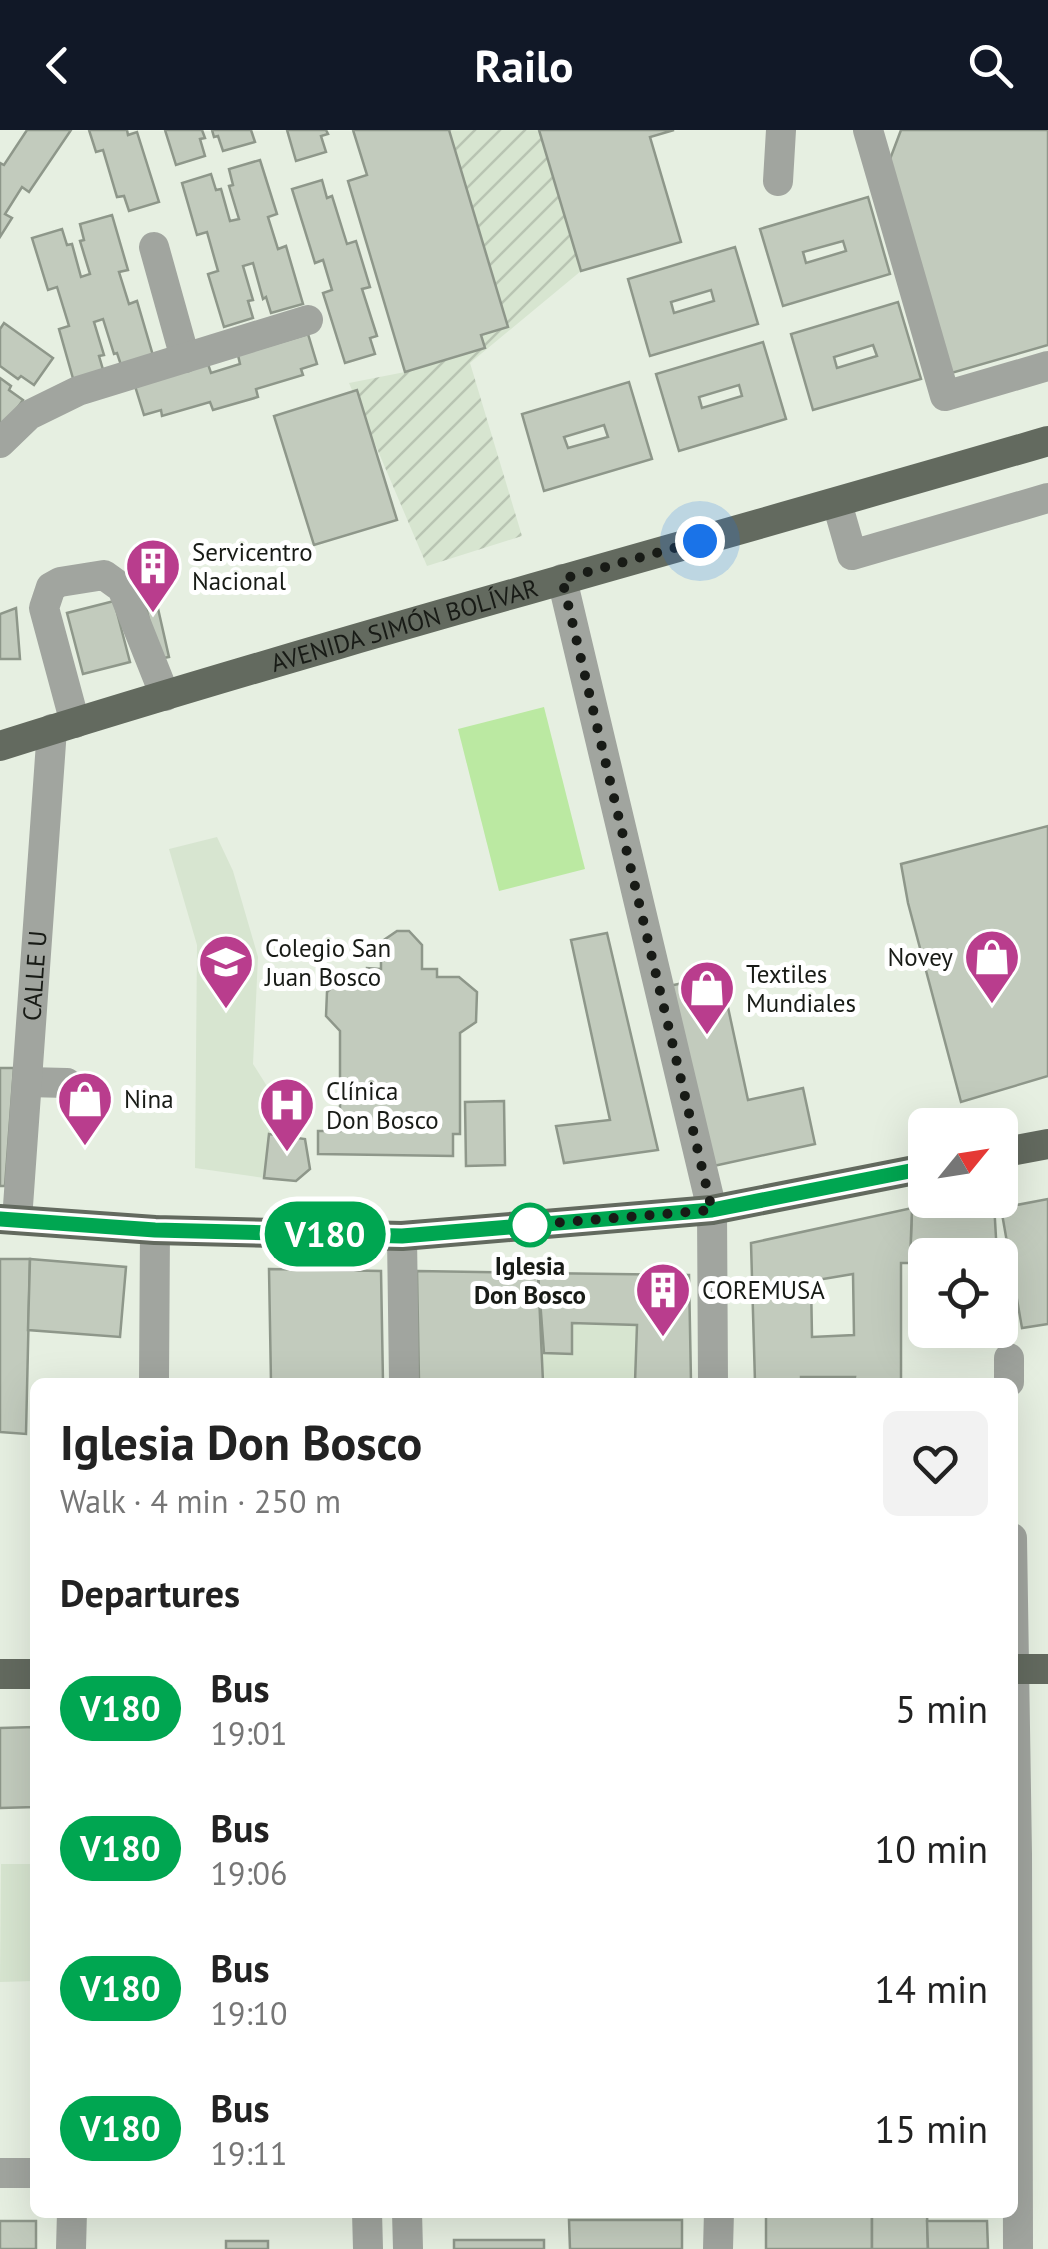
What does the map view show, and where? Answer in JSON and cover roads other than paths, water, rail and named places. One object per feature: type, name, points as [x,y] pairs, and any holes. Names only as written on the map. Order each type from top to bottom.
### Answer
[{"type":"main road","name":"AVENIDA SIMÓN BOLÍVAR","points":[[0,746],[562,579],[1048,441]]},
{"type":"main road","points":[[1018,1150],[1048,1144]]},
{"type":"main road","points":[[8,1219],[155,1230],[402,1236],[712,1210],[908,1171]]},
{"type":"main road","points":[[1018,1669],[1048,1669]]},
{"type":"main road","points":[[0,1674],[30,1674]]},
{"type":"street","points":[[778,181],[781,130]]},
{"type":"street","points":[[868,130],[945,396],[1048,366]]},
{"type":"street","points":[[154,247],[185,358]]},
{"type":"street","points":[[0,443],[29,415],[78,391],[308,320]]},
{"type":"street","points":[[837,503],[852,554],[1048,498]]},
{"type":"street","name":"CALLE U","points":[[8,1219],[27,1082],[63,726],[44,608],[52,587],[60,582],[104,575],[122,588],[164,696]]},
{"type":"street","points":[[562,579],[712,1210],[713,1378]]},
{"type":"street","points":[[27,1082],[67,1084]]},
{"type":"street","points":[[154,1378],[155,1230]]},
{"type":"street","points":[[402,1236],[404,1378]]},
{"type":"street","points":[[1018,1837],[1026,2173],[1018,2249]]},
{"type":"street","points":[[0,2173],[30,2173]]},
{"type":"street","points":[[72,2218],[72,2249]]},
{"type":"street","points":[[366,2218],[368,2249]]},
{"type":"street","points":[[407,2218],[408,2249]]},
{"type":"street","points":[[718,2249],[719,2218]]},
{"type":"place","name":"Servicentro Nacional","points":[[153,615]]},
{"type":"place","name":"Novey","points":[[992,1006]]},
{"type":"place","name":"Colegio San Juan Bosco","points":[[226,1011]]},
{"type":"place","name":"Textiles Mundiales","points":[[707,1037]]},
{"type":"place","name":"Nina","points":[[85,1148]]},
{"type":"place","name":"Clínica Don Bosco","points":[[287,1154]]},
{"type":"place","name":"Iglesia Don Bosco","points":[[530,1225]]},
{"type":"place","name":"COREMUSA","points":[[663,1339]]}]
